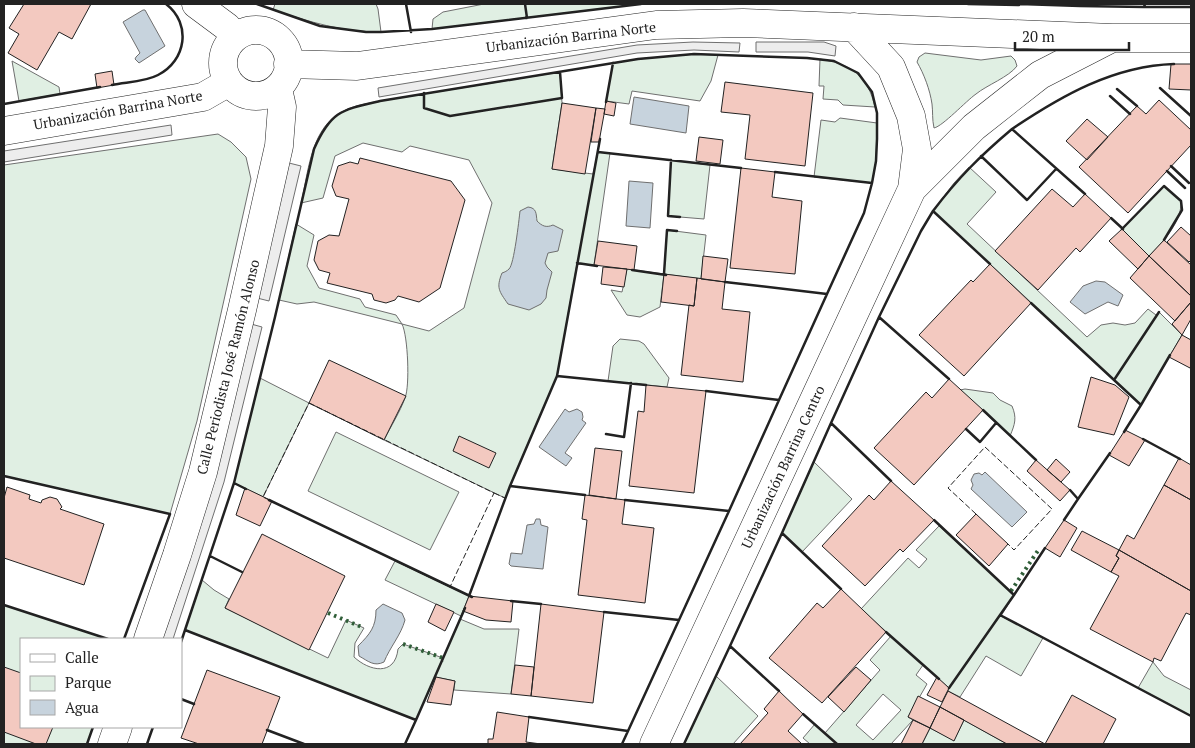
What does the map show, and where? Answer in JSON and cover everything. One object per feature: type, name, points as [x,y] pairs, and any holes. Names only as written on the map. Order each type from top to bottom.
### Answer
[{"type":"street","points":[[196,4],[227,27],[233,37]]},
{"type":"street","name":"Urbanización Barrina Norte","points":[[288,64],[357,66],[656,25],[743,23],[854,27]]},
{"type":"street","name":"Urbanización Barrina Centro","points":[[854,27],[1112,38],[1191,38]]},
{"type":"street","name":"Urbanización Barrina Centro","points":[[654,744],[912,189],[916,149],[911,116],[891,67],[854,27]]},
{"type":"street","points":[[253,28],[274,34],[287,50],[288,64],[289,71],[278,89],[258,98],[237,92],[223,76],[222,55],[233,37],[253,28]]},
{"type":"street","name":"Urbanización Barrina Centro","points":[[912,189],[974,127],[1040,75],[1112,38]]},
{"type":"street","name":"Urbanización Barrina Norte","points":[[4,131],[203,97],[229,82]]},
{"type":"street","name":"Calle Periodista José Ramón Alonso","points":[[148,638],[203,472],[242,310],[279,146],[282,107],[278,89]]},
{"type":"street","points":[[112,744],[118,728]]},
{"type":"green space","points":[[275,4],[376,4],[381,32],[366,32],[313,22],[273,10]]},
{"type":"green space","points":[[484,4],[641,4],[432,29],[433,19],[443,12]]},
{"type":"green space","points":[[925,53],[981,60],[1011,56],[1017,66],[1009,74],[976,94],[943,123],[934,128],[930,93],[917,62],[919,57]]},
{"type":"green space","points":[[694,54],[718,55],[711,81],[700,101],[632,91],[629,104],[606,101],[613,63]]},
{"type":"green space","points":[[820,59],[841,64],[856,73],[868,87],[875,107],[843,105],[838,100],[823,99],[824,86],[819,86]]},
{"type":"green space","points":[[12,61],[59,87],[60,94],[19,101]]},
{"type":"green space","points":[[560,72],[562,103],[552,169],[593,174],[598,152],[610,153],[594,265],[577,264],[557,376],[505,498],[384,440],[401,408],[407,392],[407,350],[402,324],[429,331],[464,308],[492,203],[469,160],[410,146],[402,152],[363,143],[335,156],[323,198],[301,203],[308,168],[321,132],[337,115],[357,106]]},
{"type":"green space","points":[[840,118],[877,123],[876,161],[872,183],[814,177],[821,120],[835,122]]},
{"type":"green space","points":[[218,134],[231,142],[246,157],[251,179],[197,421],[170,514],[4,476],[4,165]]},
{"type":"green space","points":[[671,160],[710,165],[704,219],[668,216]]},
{"type":"green space","points":[[969,167],[996,192],[967,224],[1087,337],[1101,325],[1135,323],[1148,309],[1156,315],[1159,312],[1182,335],[1141,405],[933,211]]},
{"type":"green space","points":[[1164,186],[1181,201],[1180,209],[1171,231],[1149,256],[1122,229]]},
{"type":"green space","points":[[296,224],[314,235],[307,266],[319,288],[360,299],[365,307],[396,315],[402,324],[314,302],[297,304],[279,300]]},
{"type":"green space","points":[[667,230],[706,235],[701,279],[664,274]]},
{"type":"green space","points":[[627,269],[664,274],[660,307],[640,317],[627,315],[611,290],[622,292]]},
{"type":"green space","points":[[620,339],[639,341],[644,344],[669,378],[667,387],[608,381],[613,346]]},
{"type":"green space","points":[[260,378],[309,403],[263,497],[234,483]]},
{"type":"green space","points":[[960,390],[993,393],[1000,400],[1012,406],[1015,421],[1010,436]]},
{"type":"green space","points":[[336,432],[459,492],[430,550],[308,491]]},
{"type":"green space","points":[[814,462],[852,499],[802,552],[782,533]]},
{"type":"green space","points":[[939,526],[1014,595],[1001,616],[1043,638],[1021,676],[986,656],[960,697],[948,691],[949,688],[923,665],[916,675],[927,684],[908,717],[913,720],[891,744],[810,744],[803,738],[815,724],[825,733],[880,670],[870,660],[891,636],[861,609],[908,558],[919,568],[927,559],[916,550]],"holes":[[[883,694],[901,710],[873,740],[856,725]]]},
{"type":"green space","points":[[395,561],[469,596],[461,616],[385,580]]},
{"type":"green space","points":[[202,580],[229,599],[225,608],[328,658],[346,620],[364,628],[355,643],[354,657],[367,666],[374,668],[387,668],[392,664],[398,649],[403,644],[443,658],[460,619],[484,629],[519,629],[511,694],[454,690],[455,681],[435,677],[416,720],[185,630]]},
{"type":"green space","points":[[4,605],[105,638],[20,638],[20,728],[93,728],[87,744],[4,744]]},
{"type":"green space","points":[[1153,662],[1164,676],[1191,690],[1191,716],[1138,688]]},
{"type":"green space","points":[[716,676],[758,716],[733,744],[684,744]]},
{"type":"green space","points":[[964,720],[1007,744],[922,744],[930,728],[954,740]]},
{"type":"shaded area","points":[[693,42],[740,43],[739,52],[694,50],[637,53],[379,97],[378,88],[637,45]]},
{"type":"shaded area","points":[[756,42],[824,42],[836,46],[835,56],[808,52],[756,52]]},
{"type":"shaded area","points":[[171,125],[172,135],[4,162],[4,151]]},
{"type":"shaded area","points":[[289,163],[301,166],[269,301],[257,298]]},
{"type":"shaded area","points":[[251,324],[262,327],[224,482],[173,638],[159,638]]},
{"type":"water","points":[[145,10],[165,46],[139,63],[135,59],[140,53],[123,22]]},
{"type":"water","points":[[634,97],[689,106],[686,133],[630,124]]},
{"type":"water","points":[[629,181],[653,183],[650,228],[626,226]]},
{"type":"water","points":[[528,207],[535,210],[537,221],[541,224],[546,226],[553,225],[563,230],[558,251],[548,253],[545,263],[552,272],[546,298],[541,304],[529,310],[508,304],[499,286],[502,273],[509,269],[513,260],[520,211]]},
{"type":"water","points":[[1096,281],[1105,282],[1123,295],[1118,306],[1108,302],[1085,314],[1070,302],[1083,286]]},
{"type":"water","points":[[565,409],[569,412],[577,409],[582,412],[582,420],[586,423],[565,453],[572,458],[566,466],[539,447]]},
{"type":"water","points":[[985,472],[1027,512],[1012,527],[971,489],[973,485],[971,480],[974,474],[979,473],[982,475]]},
{"type":"water","points":[[536,519],[540,519],[541,525],[548,527],[543,569],[511,566],[509,564],[511,553],[522,554],[527,525],[534,524]]},
{"type":"water","points":[[383,604],[402,613],[405,620],[384,662],[374,664],[359,656],[358,646],[372,630],[376,610]]},
{"type":"building","points":[[24,4],[91,4],[72,39],[59,32],[37,70],[8,53],[19,34],[9,28]]},
{"type":"building","points":[[1171,64],[1191,64],[1191,90],[1169,89]]},
{"type":"building","points":[[112,71],[114,85],[97,88],[95,74]]},
{"type":"building","points":[[725,82],[813,93],[805,166],[745,159],[750,115],[721,112]]},
{"type":"building","points":[[1159,100],[1191,130],[1191,145],[1128,213],[1079,167],[1137,106],[1146,114]]},
{"type":"building","points":[[606,101],[616,103],[614,116],[604,114]]},
{"type":"building","points":[[562,103],[596,108],[585,174],[552,169]]},
{"type":"building","points":[[596,108],[605,109],[599,142],[591,142]]},
{"type":"building","points":[[1087,119],[1108,137],[1087,160],[1066,141]]},
{"type":"building","points":[[699,137],[723,140],[720,164],[696,161]]},
{"type":"building","points":[[360,158],[451,181],[465,200],[440,288],[419,302],[398,296],[395,300],[386,303],[374,300],[372,294],[327,283],[330,273],[319,270],[314,260],[318,241],[329,235],[339,236],[349,199],[336,196],[332,186],[338,166],[350,162],[358,164]]},
{"type":"building","points":[[741,168],[775,172],[772,197],[802,201],[795,274],[730,268]]},
{"type":"building","points":[[1052,189],[1073,207],[1085,194],[1111,218],[1080,252],[1076,248],[1038,290],[995,251]]},
{"type":"building","points":[[1181,227],[1191,236],[1191,260],[1189,262],[1167,242]]},
{"type":"building","points":[[1122,229],[1149,256],[1138,269],[1109,241]]},
{"type":"building","points":[[1164,240],[1191,265],[1191,296],[1149,256]]},
{"type":"building","points":[[598,241],[637,246],[634,270],[594,265]]},
{"type":"building","points":[[703,256],[728,259],[725,282],[701,279]]},
{"type":"building","points":[[1149,256],[1191,296],[1191,302],[1175,321],[1130,278]]},
{"type":"building","points":[[990,264],[1031,303],[964,376],[919,335],[971,280],[973,282]]},
{"type":"building","points":[[603,267],[627,269],[624,287],[601,284]]},
{"type":"building","points":[[664,274],[697,278],[694,306],[661,302]]},
{"type":"building","points":[[697,278],[725,282],[722,309],[750,312],[743,382],[681,375],[689,305],[694,306]]},
{"type":"building","points":[[1191,302],[1191,319],[1182,335],[1172,324]]},
{"type":"building","points":[[1182,335],[1191,340],[1190,368],[1169,357]]},
{"type":"building","points":[[329,360],[406,396],[384,440],[309,403]]},
{"type":"building","points":[[1091,377],[1115,385],[1129,397],[1114,435],[1078,427]]},
{"type":"building","points":[[949,379],[983,410],[914,485],[874,448],[926,392],[932,398]]},
{"type":"building","points":[[646,385],[706,391],[694,493],[629,486],[638,411],[644,412]]},
{"type":"building","points":[[1125,430],[1145,440],[1129,466],[1109,455]]},
{"type":"building","points":[[459,436],[496,453],[489,468],[453,451]]},
{"type":"building","points":[[595,448],[622,451],[616,499],[589,495]]},
{"type":"building","points":[[1179,458],[1191,465],[1191,500],[1164,485]]},
{"type":"building","points":[[1056,459],[1070,472],[1061,482],[1047,470]]},
{"type":"building","points":[[1036,460],[1070,490],[1060,501],[1027,471]]},
{"type":"building","points":[[891,481],[934,520],[903,552],[900,549],[865,586],[822,546],[869,495],[874,500]]},
{"type":"building","points":[[1164,485],[1191,500],[1191,591],[1119,550],[1127,535],[1134,539]]},
{"type":"building","points":[[7,487],[30,495],[29,499],[41,503],[42,500],[50,497],[57,499],[62,507],[60,509],[104,524],[84,585],[4,558],[4,498]]},
{"type":"building","points":[[245,488],[272,501],[260,526],[236,515]]},
{"type":"building","points":[[585,495],[625,500],[622,524],[654,528],[645,603],[578,595],[587,520],[582,519]]},
{"type":"building","points":[[976,514],[1008,544],[989,566],[956,535]]},
{"type":"building","points":[[1064,520],[1077,528],[1060,557],[1045,548]]},
{"type":"building","points":[[1082,531],[1119,550],[1116,556],[1119,558],[1111,572],[1071,550]]},
{"type":"building","points":[[262,534],[345,576],[309,650],[225,608]]},
{"type":"building","points":[[1119,550],[1191,591],[1191,615],[1186,613],[1161,661],[1154,658],[1153,662],[1090,629],[1119,576],[1111,572],[1119,558],[1116,556]]},
{"type":"building","points":[[841,589],[886,632],[822,703],[769,658],[817,603],[823,608]]},
{"type":"building","points":[[469,596],[513,601],[511,622],[486,620],[463,611]]},
{"type":"building","points":[[436,604],[454,612],[445,631],[428,622]]},
{"type":"building","points":[[541,604],[604,612],[593,703],[531,696]]},
{"type":"building","points":[[515,665],[534,667],[531,696],[511,694]]},
{"type":"building","points":[[4,667],[20,673],[20,728],[53,728],[46,744],[36,744],[4,732]]},
{"type":"building","points":[[856,667],[871,680],[844,712],[828,697]]},
{"type":"building","points":[[207,670],[280,697],[262,744],[199,744],[181,738]]},
{"type":"building","points":[[436,677],[455,681],[451,705],[427,702]]},
{"type":"building","points":[[937,677],[949,688],[942,702],[927,695]]},
{"type":"building","points":[[779,691],[803,714],[788,731],[802,744],[740,744],[768,713],[764,709]]},
{"type":"building","points":[[948,691],[1045,744],[1007,744],[940,707]]},
{"type":"building","points":[[1072,695],[1116,719],[1103,744],[1045,744]]},
{"type":"building","points":[[918,696],[940,707],[930,728],[908,717]]},
{"type":"building","points":[[940,707],[964,720],[954,741],[930,728]]},
{"type":"building","points":[[497,712],[529,717],[526,742],[541,744],[488,744],[488,739],[493,739]]},
{"type":"building","points":[[913,720],[930,728],[922,744],[901,744]]},
{"type":"hedge","points":[[1011,591],[1039,549]]},
{"type":"hedge","points":[[328,613],[364,628]]},
{"type":"hedge","points":[[403,644],[443,658],[442,661]]},
{"type":"fence","points":[[309,403],[494,493],[450,587],[263,497],[309,403]]},
{"type":"fence","points":[[976,514],[948,488],[985,447],[1052,509],[1014,550],[1008,544]]},
{"type":"fence","points":[[494,493],[505,498]]},
{"type":"wall","points":[[112,85],[153,77],[167,69],[175,61],[180,52],[182,32],[180,22],[166,4]]},
{"type":"wall","points":[[257,4],[320,26],[366,32],[432,29],[641,4]]},
{"type":"wall","points":[[406,4],[411,32]]},
{"type":"wall","points":[[525,4],[527,18]]},
{"type":"wall","points":[[968,4],[1019,5]]},
{"type":"wall","points":[[1020,4],[1080,6]]},
{"type":"wall","points":[[1081,4],[1080,6],[1144,7]]},
{"type":"wall","points":[[1145,4],[1144,7],[1191,7]]},
{"type":"wall","points":[[246,489],[234,483],[314,149],[320,136],[332,119],[346,110],[380,101],[638,59],[694,54],[807,58],[834,61],[858,73],[872,92],[877,113],[876,161],[872,183]]},
{"type":"wall","points":[[606,102],[613,63]]},
{"type":"wall","points":[[1085,194],[1012,129],[1049,105],[1088,85],[1130,70],[1174,64]]},
{"type":"wall","points":[[424,93],[424,108],[450,116],[562,98],[560,72]]},
{"type":"wall","points":[[4,104],[100,87]]},
{"type":"wall","points":[[1160,88],[1191,116]]},
{"type":"wall","points":[[1117,89],[1137,106]]},
{"type":"wall","points":[[1110,96],[1130,114]]},
{"type":"wall","points":[[990,264],[933,211],[970,168],[1012,129]]},
{"type":"wall","points":[[469,596],[510,486],[557,376],[600,139]]},
{"type":"wall","points":[[598,152],[741,168]]},
{"type":"wall","points":[[981,156],[1027,200],[1056,169]]},
{"type":"wall","points":[[671,160],[668,216],[680,217]]},
{"type":"wall","points":[[1171,166],[1189,183]]},
{"type":"wall","points":[[1167,171],[1185,188]]},
{"type":"wall","points":[[775,172],[872,183],[864,213],[827,294]]},
{"type":"wall","points":[[1122,229],[1164,186],[1181,201],[1182,210],[1164,240]]},
{"type":"wall","points":[[933,211],[921,231],[879,317],[949,379]]},
{"type":"wall","points":[[1111,218],[1123,229]]},
{"type":"wall","points":[[664,274],[667,230],[677,231]]},
{"type":"wall","points":[[577,263],[597,266]]},
{"type":"wall","points":[[632,270],[666,275]]},
{"type":"wall","points":[[725,282],[827,294],[779,400]]},
{"type":"wall","points":[[1031,303],[1141,405],[1124,432]]},
{"type":"wall","points":[[1114,380],[1159,312]]},
{"type":"wall","points":[[879,317],[831,423],[891,481]]},
{"type":"wall","points":[[1141,405],[1170,355]]},
{"type":"wall","points":[[557,376],[646,385]]},
{"type":"wall","points":[[606,434],[624,437],[631,383]]},
{"type":"wall","points":[[706,391],[779,400],[729,511]]},
{"type":"wall","points":[[983,410],[1036,460]]},
{"type":"wall","points":[[831,423],[782,533],[841,589]]},
{"type":"wall","points":[[966,429],[980,442],[996,423]]},
{"type":"wall","points":[[1143,439],[1180,459]]},
{"type":"wall","points":[[1070,490],[1078,499],[1110,453]]},
{"type":"wall","points":[[4,476],[170,514],[124,638]]},
{"type":"wall","points":[[234,483],[185,630],[416,720],[465,608]]},
{"type":"wall","points":[[510,486],[585,495]]},
{"type":"wall","points":[[1064,520],[1078,499]]},
{"type":"wall","points":[[269,500],[472,597]]},
{"type":"wall","points":[[625,500],[729,511],[679,620]]},
{"type":"wall","points":[[934,520],[1014,595],[949,688]]},
{"type":"wall","points":[[779,691],[730,646],[782,533]]},
{"type":"wall","points":[[1014,595],[1045,548]]},
{"type":"wall","points":[[210,556],[242,572]]},
{"type":"wall","points":[[511,601],[541,604]]},
{"type":"wall","points":[[4,605],[105,638]]},
{"type":"wall","points":[[604,612],[679,620],[628,731]]},
{"type":"wall","points":[[1000,615],[1191,716]]},
{"type":"wall","points":[[182,639],[185,630]]},
{"type":"wall","points":[[886,632],[939,679]]},
{"type":"wall","points":[[684,744],[730,646]]},
{"type":"wall","points":[[182,699],[194,704]]},
{"type":"wall","points":[[803,714],[837,744]]},
{"type":"wall","points":[[529,717],[628,731],[622,744]]},
{"type":"wall","points":[[405,744],[416,720]]},
{"type":"wall","points":[[87,744],[93,728]]},
{"type":"wall","points":[[147,744],[153,728]]},
{"type":"wall","points":[[267,730],[304,744]]}]
